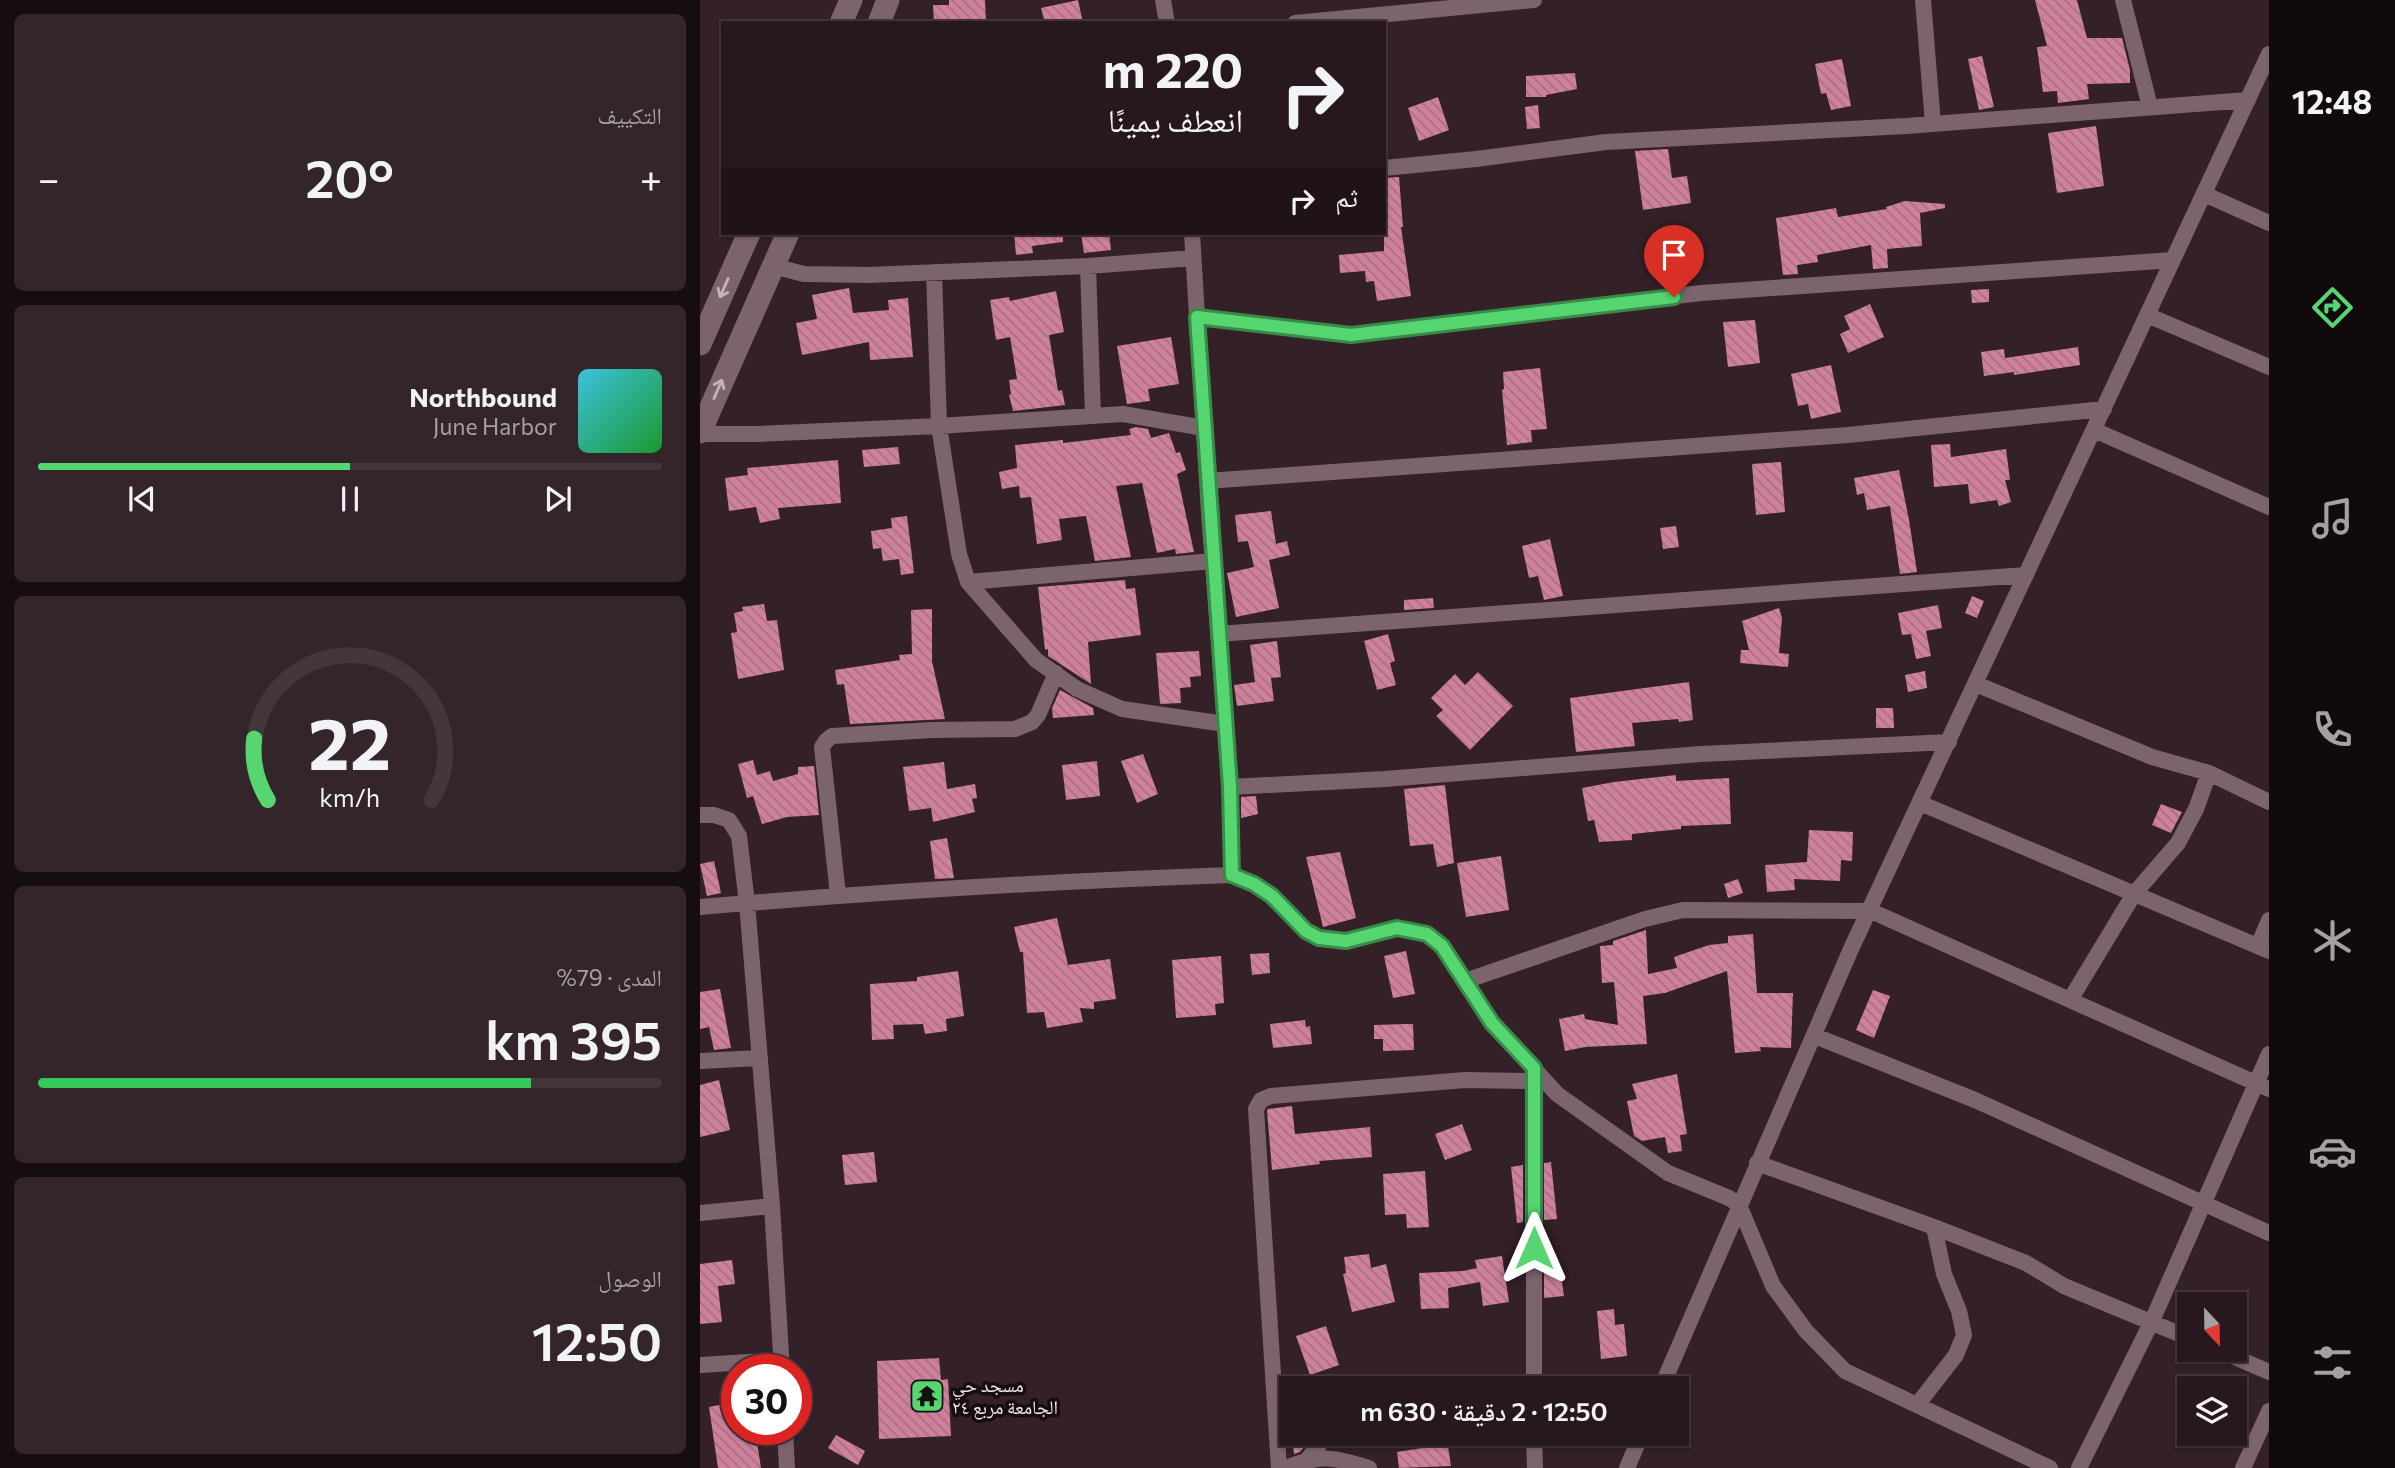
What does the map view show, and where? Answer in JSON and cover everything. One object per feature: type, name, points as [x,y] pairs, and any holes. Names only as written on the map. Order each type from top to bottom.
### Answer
[{"type":"main road","points":[[842,21],[851,0]]},
{"type":"main road","points":[[880,21],[888,0]]},
{"type":"main road","points":[[700,344],[748,235]]},
{"type":"main road","points":[[700,433],[788,235]]},
{"type":"street","points":[[1163,0],[1167,21]]},
{"type":"street","points":[[1316,21],[1534,0]]},
{"type":"street","points":[[1923,0],[1933,124]]},
{"type":"street","points":[[2123,0],[2150,107]]},
{"type":"street","points":[[1666,1376],[1852,949],[2269,54]]},
{"type":"street","points":[[1386,168],[1606,142],[1933,124],[2248,100]]},
{"type":"street","points":[[2204,194],[2269,223]]},
{"type":"street","points":[[1192,235],[1230,787],[1232,875]]},
{"type":"street","points":[[773,266],[804,274],[934,272],[1193,258]]},
{"type":"street","points":[[1197,317],[1351,335],[1701,293],[2173,260]]},
{"type":"street","points":[[1088,265],[1093,416]]},
{"type":"street","points":[[934,272],[939,426],[959,554],[968,582],[1036,660],[1077,689],[1122,709],[1225,724]]},
{"type":"street","points":[[2147,315],[2269,367]]},
{"type":"street","points":[[1207,481],[1848,435],[2104,409]]},
{"type":"street","points":[[700,433],[760,434],[939,426],[1123,414],[1204,428]]},
{"type":"street","points":[[2094,430],[2269,507]]},
{"type":"street","points":[[968,582],[1213,561]]},
{"type":"street","points":[[1218,634],[2026,575]]},
{"type":"street","points":[[838,895],[822,747],[826,741],[832,736],[1014,729],[1032,722],[1038,715],[1056,673]]},
{"type":"street","points":[[1976,684],[2152,757],[2208,773],[2269,802]]},
{"type":"street","points":[[1230,787],[1385,779],[1701,754],[1949,742]]},
{"type":"street","points":[[2070,1000],[2134,894],[2178,843],[2196,809],[2208,773]]},
{"type":"street","points":[[1920,803],[2263,948],[2269,919]]},
{"type":"street","points":[[700,815],[714,815],[729,820],[739,836],[772,1206],[780,1354]]},
{"type":"street","points":[[700,907],[1041,882],[1232,875],[1254,884],[1272,896],[1306,931],[1319,938],[1346,941],[1397,928],[1427,934],[1442,946],[1492,1023],[1534,1075],[1668,1173],[1729,1198],[1739,1205],[1773,1286],[1806,1331],[1846,1371],[2050,1468]]},
{"type":"street","points":[[1465,981],[1645,919],[1683,910],[1871,911],[2263,1086]]},
{"type":"street","points":[[1815,1036],[1975,1100],[2269,1233]]},
{"type":"street","points":[[2079,1468],[2152,1321],[2204,1203],[2263,1086],[2269,1054]]},
{"type":"street","points":[[700,1061],[760,1058]]},
{"type":"street","points":[[1529,1376],[1534,1075]]},
{"type":"street","points":[[1279,1468],[1256,1109],[1261,1100],[1271,1096],[1534,1075]]},
{"type":"street","points":[[1758,1163],[2026,1263],[2064,1286],[2177,1332]]},
{"type":"street","points":[[700,1213],[772,1206]]},
{"type":"street","points":[[1917,1405],[1956,1355],[1964,1335],[1959,1311],[1944,1274],[1934,1227]]},
{"type":"street","points":[[2246,1362],[2269,1372]]},
{"type":"street","points":[[700,1365],[721,1365]]},
{"type":"street","points":[[2243,1468],[2269,1410]]},
{"type":"street","points":[[786,1445],[787,1468]]},
{"type":"street","points":[[1308,1459],[1318,1446]]},
{"type":"street","points":[[1534,1446],[1535,1468]]},
{"type":"street","points":[[1627,1468],[1636,1446]]},
{"type":"street","points":[[1286,1468],[1308,1459],[1340,1458],[1369,1468]]},
{"type":"building","points":[[949,0],[985,0],[986,21],[934,21],[933,5],[949,5]]},
{"type":"building","points":[[1078,0],[1083,21],[1044,21],[1041,8]]},
{"type":"building","points":[[2035,0],[2077,0],[2087,38],[2122,38],[2130,70],[2130,83],[2087,84],[2089,99],[2058,103],[2057,91],[2043,92],[2037,47],[2047,46]]},
{"type":"building","points":[[1982,56],[1994,107],[1979,110],[1968,59]]},
{"type":"building","points":[[1842,59],[1851,106],[1831,110],[1826,93],[1821,94],[1815,64]]},
{"type":"building","points":[[1575,73],[1577,89],[1546,97],[1526,97],[1526,76]]},
{"type":"building","points":[[1438,97],[1449,130],[1419,141],[1408,108]]},
{"type":"building","points":[[1538,105],[1540,128],[1527,129],[1525,107]]},
{"type":"building","points":[[2096,126],[2104,186],[2057,193],[2048,133]]},
{"type":"building","points":[[1668,149],[1672,178],[1687,176],[1691,203],[1643,210],[1635,151]]},
{"type":"building","points":[[1399,177],[1401,227],[1411,296],[1377,301],[1374,281],[1366,282],[1365,271],[1340,273],[1339,255],[1384,251],[1386,178]]},
{"type":"building","points":[[1905,201],[1945,204],[1945,208],[1920,213],[1922,246],[1887,249],[1888,268],[1873,269],[1871,245],[1817,255],[1818,262],[1797,265],[1798,274],[1783,275],[1776,218],[1836,208],[1838,217],[1887,209],[1886,207]]},
{"type":"building","points":[[1014,235],[1063,235],[1063,242],[1032,246],[1033,253],[1016,255]]},
{"type":"building","points":[[1081,235],[1109,235],[1111,250],[1084,253]]},
{"type":"building","points":[[849,288],[853,313],[889,310],[888,300],[908,298],[913,357],[870,360],[869,342],[802,355],[796,323],[817,319],[812,295]]},
{"type":"building","points":[[1989,289],[1989,302],[1972,303],[1971,290]]},
{"type":"building","points":[[1056,291],[1064,332],[1049,335],[1058,391],[1062,390],[1065,405],[1013,411],[1009,380],[1017,379],[1010,337],[996,340],[990,300],[1009,297],[1010,301]]},
{"type":"building","points":[[1870,304],[1884,337],[1848,353],[1840,334],[1850,329],[1844,316]]},
{"type":"building","points":[[1755,320],[1760,363],[1728,367],[1723,322]]},
{"type":"building","points":[[1171,337],[1179,384],[1148,389],[1150,401],[1127,404],[1117,346]]},
{"type":"building","points":[[2078,347],[2080,365],[2014,375],[2014,372],[1984,376],[1981,352],[2004,349],[2005,358]]},
{"type":"building","points":[[1831,365],[1841,412],[1811,419],[1808,404],[1798,406],[1791,374]]},
{"type":"building","points":[[1540,368],[1547,429],[1531,430],[1532,442],[1507,445],[1503,372]]},
{"type":"building","points":[[1129,429],[1148,429],[1151,438],[1169,433],[1176,453],[1180,452],[1186,470],[1177,474],[1194,552],[1176,554],[1175,549],[1157,553],[1142,483],[1116,486],[1131,557],[1095,561],[1086,516],[1059,519],[1062,540],[1037,544],[1031,497],[1020,498],[1019,486],[1002,489],[999,472],[1017,468],[1015,445],[1063,440],[1063,443],[1131,435]]},
{"type":"building","points":[[1950,444],[1951,457],[2006,449],[2010,480],[2005,480],[2011,502],[1999,506],[1997,500],[1970,504],[1968,484],[1934,487],[1931,445]]},
{"type":"building","points":[[898,447],[900,464],[864,467],[862,450]]},
{"type":"building","points":[[838,460],[841,503],[778,508],[780,519],[760,523],[756,507],[729,511],[725,478],[748,475],[747,468]]},
{"type":"building","points":[[1781,462],[1785,512],[1756,515],[1752,464]]},
{"type":"building","points":[[1899,470],[1917,572],[1900,574],[1890,506],[1867,510],[1864,493],[1857,495],[1854,478]]},
{"type":"building","points":[[1271,511],[1276,544],[1287,541],[1290,555],[1269,560],[1279,608],[1236,617],[1227,573],[1254,567],[1248,541],[1238,542],[1235,515]]},
{"type":"building","points":[[907,516],[914,573],[901,575],[899,559],[883,561],[881,548],[873,549],[871,531],[892,528],[891,518]]},
{"type":"building","points":[[1676,526],[1679,547],[1663,549],[1660,528]]},
{"type":"building","points":[[1550,539],[1563,596],[1544,600],[1538,576],[1529,578],[1522,546]]},
{"type":"building","points":[[1125,580],[1126,589],[1135,588],[1141,635],[1088,642],[1091,684],[1048,656],[1048,649],[1045,650],[1038,587]]},
{"type":"building","points":[[1972,596],[1984,601],[1977,618],[1965,613]]},
{"type":"building","points":[[1433,598],[1434,608],[1404,610],[1404,600]]},
{"type":"building","points":[[764,604],[767,621],[777,620],[784,670],[738,679],[731,633],[737,632],[734,613],[743,611],[742,607]]},
{"type":"building","points":[[1938,605],[1942,628],[1926,631],[1931,656],[1916,659],[1911,634],[1902,635],[1898,613]]},
{"type":"building","points":[[1779,608],[1782,618],[1779,653],[1789,654],[1788,667],[1740,663],[1741,650],[1749,650],[1742,621]]},
{"type":"building","points":[[932,609],[932,661],[945,719],[850,724],[844,684],[837,685],[835,670],[900,660],[899,655],[912,654],[911,610]]},
{"type":"building","points":[[1388,634],[1395,661],[1390,663],[1396,685],[1377,690],[1364,641]]},
{"type":"building","points":[[1277,641],[1281,677],[1271,678],[1274,701],[1237,706],[1234,685],[1255,682],[1250,645]]},
{"type":"building","points":[[1199,651],[1201,676],[1190,677],[1191,687],[1180,688],[1181,703],[1160,704],[1156,653]]},
{"type":"building","points":[[1925,671],[1927,688],[1908,692],[1905,675]]},
{"type":"building","points":[[1478,672],[1513,706],[1470,750],[1436,716],[1443,710],[1431,698],[1455,674],[1465,685]]},
{"type":"building","points":[[1689,682],[1693,720],[1632,723],[1635,746],[1576,752],[1570,698]]},
{"type":"building","points":[[1060,690],[1093,708],[1094,715],[1053,718],[1052,708]]},
{"type":"building","points":[[1876,708],[1893,708],[1894,728],[1876,728]]},
{"type":"building","points":[[1143,754],[1158,794],[1137,803],[1121,761]]},
{"type":"building","points":[[753,760],[757,775],[770,771],[773,781],[798,774],[798,767],[814,766],[819,815],[787,817],[762,824],[753,796],[747,798],[738,764]]},
{"type":"building","points":[[1097,761],[1100,796],[1066,800],[1062,765]]},
{"type":"building","points":[[944,762],[947,789],[975,784],[977,798],[972,799],[975,812],[933,822],[931,808],[909,811],[903,767]]},
{"type":"building","points":[[1676,775],[1676,781],[1729,778],[1731,824],[1681,826],[1681,829],[1632,834],[1632,840],[1599,842],[1594,820],[1588,821],[1582,788]]},
{"type":"building","points":[[1445,785],[1454,863],[1437,867],[1433,844],[1410,846],[1404,789]]},
{"type":"building","points":[[1256,796],[1258,814],[1241,818],[1241,797]]},
{"type":"building","points":[[2161,804],[2182,812],[2171,833],[2152,825]]},
{"type":"building","points":[[1809,830],[1853,832],[1852,861],[1841,860],[1840,881],[1794,879],[1795,890],[1767,892],[1765,865],[1807,862]]},
{"type":"building","points":[[947,838],[954,878],[935,879],[930,841]]},
{"type":"building","points":[[1340,852],[1356,918],[1323,927],[1306,857]]},
{"type":"building","points":[[1501,856],[1509,910],[1466,917],[1457,863]]},
{"type":"building","points":[[714,861],[721,893],[707,896],[700,864]]},
{"type":"building","points":[[1738,879],[1743,893],[1728,898],[1724,884]]},
{"type":"building","points":[[1057,918],[1068,965],[1110,959],[1116,999],[1094,1002],[1094,1009],[1080,1008],[1083,1022],[1047,1028],[1044,1012],[1027,1013],[1023,952],[1020,952],[1014,927]]},
{"type":"building","points":[[1646,930],[1648,974],[1677,968],[1674,957],[1709,945],[1728,943],[1728,936],[1753,934],[1757,993],[1793,993],[1791,1048],[1760,1047],[1761,1051],[1735,1053],[1727,971],[1665,993],[1643,996],[1647,1044],[1585,1047],[1565,1051],[1559,1019],[1584,1014],[1585,1019],[1618,1025],[1614,982],[1602,983],[1600,946],[1613,945],[1613,941]]},
{"type":"building","points":[[1406,951],[1415,994],[1393,998],[1384,956]]},
{"type":"building","points":[[1269,953],[1270,973],[1252,975],[1250,954]]},
{"type":"building","points":[[1221,956],[1224,1003],[1215,1004],[1216,1015],[1176,1018],[1172,960]]},
{"type":"building","points":[[958,971],[964,1016],[946,1019],[947,1031],[925,1034],[923,1024],[893,1025],[894,1039],[872,1040],[870,984],[917,981],[917,977]]},
{"type":"building","points":[[720,989],[731,1048],[714,1050],[709,1027],[700,1029],[700,992]]},
{"type":"building","points":[[1873,990],[1890,996],[1874,1038],[1856,1030]]},
{"type":"building","points":[[1305,1020],[1306,1027],[1310,1026],[1312,1044],[1273,1048],[1270,1024]]},
{"type":"building","points":[[1413,1024],[1414,1050],[1383,1051],[1383,1039],[1374,1039],[1374,1025]]},
{"type":"building","points":[[1677,1074],[1687,1134],[1680,1135],[1682,1151],[1668,1153],[1665,1137],[1642,1141],[1634,1136],[1627,1101],[1637,1099],[1632,1084]]},
{"type":"building","points":[[719,1080],[730,1130],[700,1137],[700,1085]]},
{"type":"building","points":[[1292,1106],[1295,1134],[1370,1127],[1372,1157],[1319,1161],[1320,1164],[1272,1170],[1267,1111]]},
{"type":"building","points":[[1462,1124],[1472,1150],[1445,1160],[1435,1134]]},
{"type":"building","points":[[874,1152],[877,1182],[845,1185],[842,1155]]},
{"type":"building","points":[[1551,1162],[1557,1219],[1544,1220],[1544,1163]]},
{"type":"building","points":[[1523,1165],[1523,1222],[1517,1223],[1511,1167]]},
{"type":"building","points":[[1425,1171],[1429,1227],[1407,1228],[1406,1214],[1385,1215],[1383,1174]]},
{"type":"building","points":[[1369,1254],[1371,1268],[1386,1264],[1395,1302],[1352,1312],[1343,1274],[1346,1273],[1344,1257]]},
{"type":"building","points":[[1502,1256],[1509,1302],[1483,1306],[1480,1282],[1448,1288],[1449,1308],[1421,1309],[1419,1273],[1463,1271],[1477,1268],[1475,1260]]},
{"type":"building","points":[[732,1260],[735,1284],[718,1286],[722,1322],[700,1324],[700,1264]]},
{"type":"building","points":[[1559,1263],[1564,1296],[1544,1298],[1544,1265]]},
{"type":"building","points":[[1614,1309],[1615,1325],[1624,1324],[1627,1356],[1601,1359],[1597,1311]]},
{"type":"building","points":[[1326,1326],[1339,1365],[1310,1375],[1296,1336]]},
{"type":"building","points":[[939,1358],[941,1380],[948,1379],[951,1436],[879,1439],[877,1361]]},
{"type":"building","points":[[721,1405],[721,1445],[757,1445],[761,1468],[718,1468],[709,1407]]},
{"type":"building","points":[[836,1435],[865,1451],[858,1465],[828,1448]]},
{"type":"building","points":[[1293,1446],[1305,1446],[1300,1452],[1294,1454]]},
{"type":"building","points":[[1448,1446],[1451,1466],[1399,1468],[1397,1452]]},
{"type":"place","name":"مسجد حي الجامعة مربع ٢٤","points":[[927,1396]]},
{"type":"route","points":[[1534,1248],[1534,1068],[1492,1023],[1442,946],[1427,934],[1397,928],[1346,941],[1319,938],[1306,931],[1272,896],[1254,884],[1232,875],[1230,787],[1197,317],[1351,335],[1674,297]]}]
